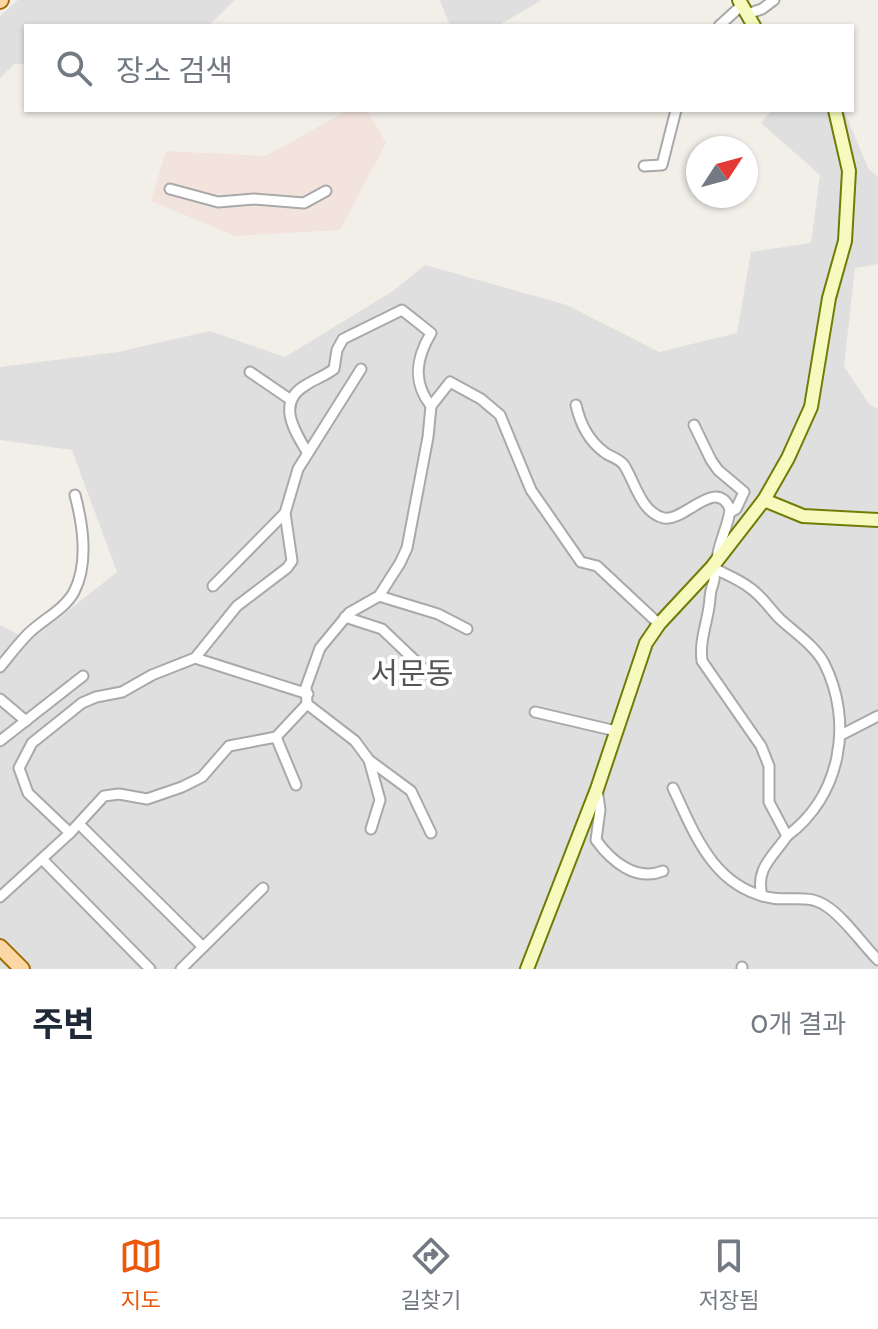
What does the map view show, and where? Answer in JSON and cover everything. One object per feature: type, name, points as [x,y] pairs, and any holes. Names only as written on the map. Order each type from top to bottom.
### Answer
[{"type":"main road","points":[[0,947],[22,969]]},
{"type":"street","points":[[721,24],[743,6],[762,9],[774,0]]},
{"type":"street","points":[[743,6],[753,24]]},
{"type":"street","points":[[644,166],[662,165],[675,112]]},
{"type":"street","points":[[527,969],[597,789],[639,658],[659,624],[715,564],[764,500],[788,458],[811,407],[829,298],[845,241],[849,171],[836,112]]},
{"type":"street","points":[[170,189],[218,202],[254,199],[304,203],[326,191]]},
{"type":"street","points":[[307,452],[289,414],[291,400],[297,391],[334,369],[337,350],[343,339],[402,310],[431,333],[422,348],[417,380],[421,393],[431,406]]},
{"type":"street","points":[[70,833],[24,785],[19,768],[32,743],[82,703],[122,692],[152,675],[195,658],[237,606],[287,568],[292,561],[285,513],[298,469],[361,369]]},
{"type":"street","points":[[250,372],[291,400]]},
{"type":"street","points":[[0,897],[70,833],[104,796],[119,794],[147,799],[182,787],[202,777],[229,746],[276,737],[307,699],[306,687],[313,661],[331,633],[345,617],[379,596],[400,563],[407,548],[431,406],[450,382],[481,399],[500,415],[531,490],[581,562],[597,566],[659,624]]},
{"type":"street","points":[[576,405],[585,431],[601,450],[623,463],[642,501],[658,515],[670,519],[712,497],[720,498],[731,512]]},
{"type":"street","points":[[694,425],[711,460],[744,492],[736,509],[731,512],[718,543],[716,578],[709,596],[711,608],[700,646],[702,661],[761,746],[769,766],[769,802],[787,836]]},
{"type":"street","points":[[0,667],[28,634],[75,591],[82,562],[84,526],[75,495]]},
{"type":"street","points":[[764,500],[803,516],[878,520]]},
{"type":"street","points":[[213,586],[285,513]]},
{"type":"street","points":[[715,564],[751,588],[823,661],[835,697],[841,735],[836,769],[813,811],[787,836],[762,869],[758,882],[762,896]]},
{"type":"street","points":[[379,596],[438,614],[467,629]]},
{"type":"street","points":[[345,617],[382,629],[429,674]]},
{"type":"street","points":[[195,658],[307,699],[355,741],[369,760],[411,791],[431,833]]},
{"type":"street","points":[[0,741],[83,676]]},
{"type":"street","points":[[0,699],[26,721]]},
{"type":"street","points":[[535,712],[616,731]]},
{"type":"street","points":[[841,735],[878,716]]},
{"type":"street","points":[[276,737],[296,785]]},
{"type":"street","points":[[369,760],[380,800],[371,829]]},
{"type":"street","points":[[673,788],[703,849],[717,869],[731,881],[762,896],[778,899],[800,896],[826,906],[878,960]]},
{"type":"street","points":[[597,789],[600,810],[596,840],[601,847],[611,858],[632,871],[645,876],[663,871]]},
{"type":"street","points":[[79,824],[203,947]]},
{"type":"street","points":[[42,859],[150,969]]},
{"type":"street","points":[[181,969],[263,888]]},
{"type":"shaded area","points":[[18,0],[235,0],[210,24],[24,24],[24,64],[14,64],[0,78],[0,16]]},
{"type":"shaded area","points":[[440,0],[542,0],[500,24],[449,24]]},
{"type":"shaded area","points":[[344,112],[368,112],[386,143],[340,230],[236,236],[151,201],[166,151],[266,156]]},
{"type":"shaded area","points":[[770,112],[845,112],[868,168],[878,177],[878,264],[855,268],[844,366],[869,404],[878,409],[878,969],[0,969],[0,625],[30,641],[117,572],[72,450],[0,440],[0,367],[118,352],[210,331],[285,357],[393,291],[425,265],[567,305],[659,352],[737,333],[751,252],[811,243],[820,175],[761,123]]},
{"type":"district","name":"서문동","points":[[412,674]]}]
